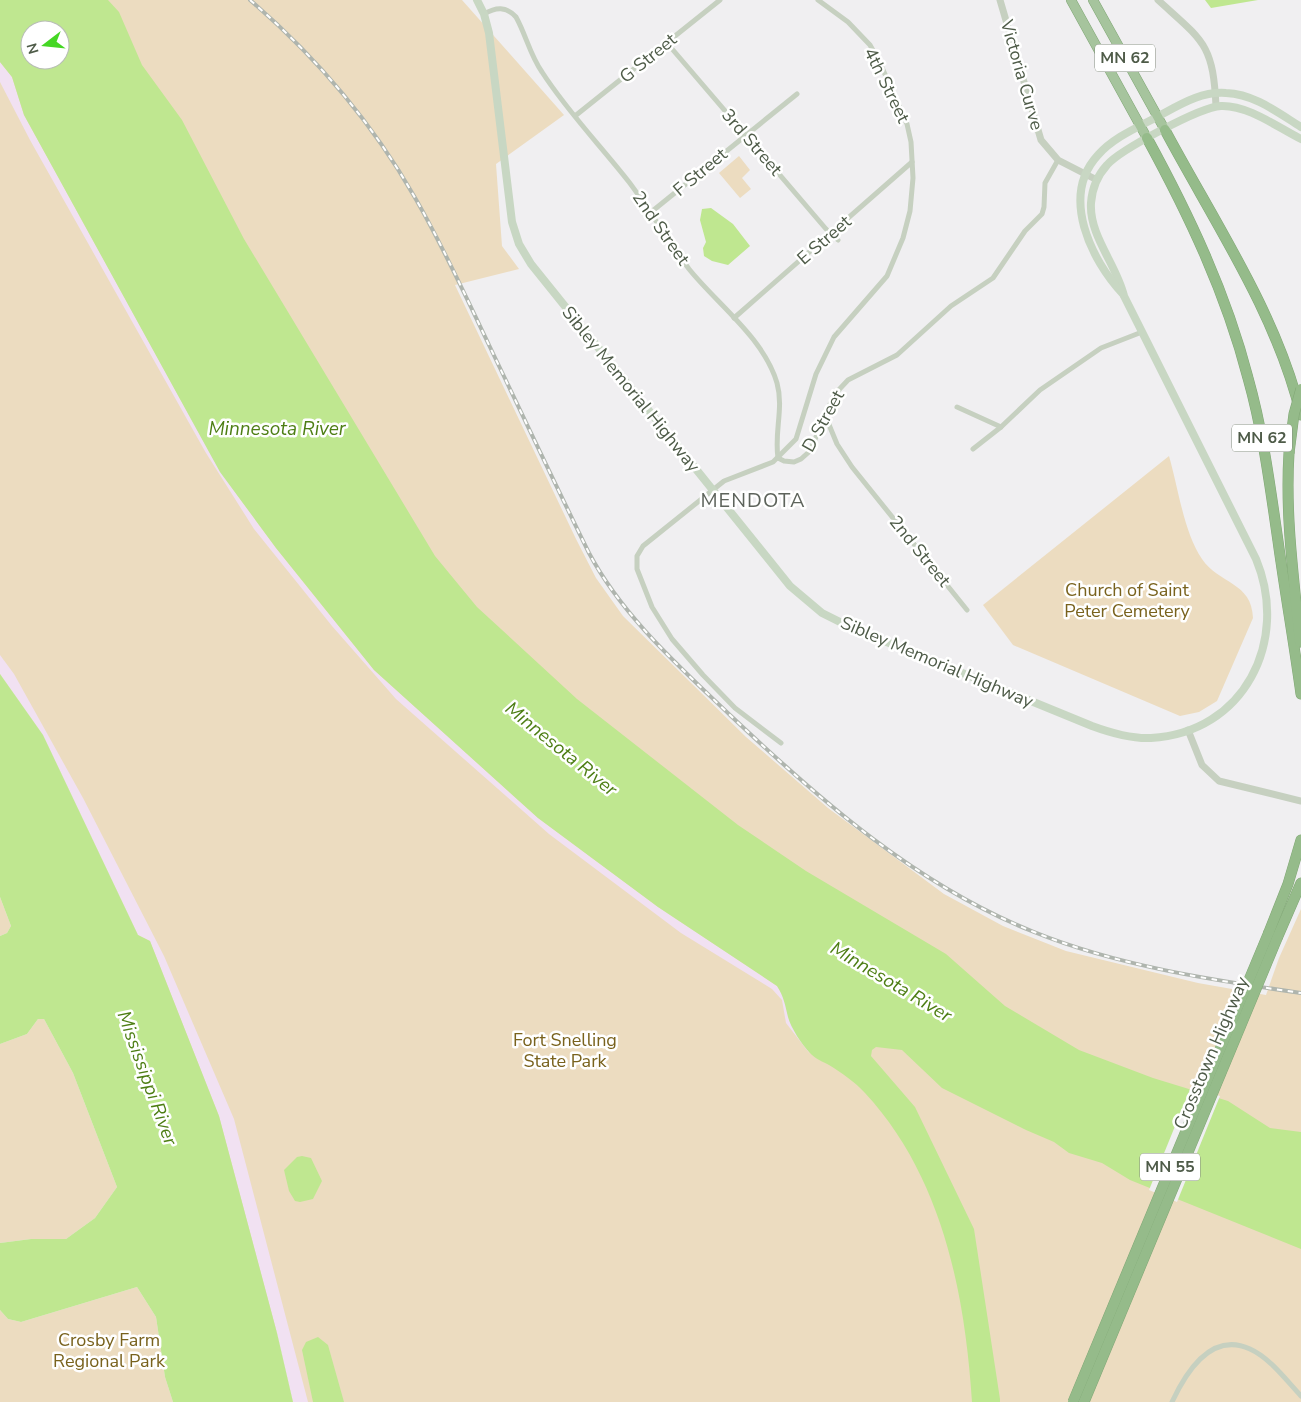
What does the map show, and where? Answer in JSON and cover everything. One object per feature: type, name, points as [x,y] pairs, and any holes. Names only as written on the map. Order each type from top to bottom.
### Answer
[{"type":"highway","name":"MN 62","points":[[1071,0],[1189,218],[1208,260],[1230,318],[1248,377],[1265,453],[1301,694]]},
{"type":"highway","name":"MN 62","points":[[1093,0],[1262,310],[1283,357],[1301,414]]},
{"type":"highway","points":[[1301,389],[1294,414],[1287,478],[1301,655]]},
{"type":"highway","name":"Crosstown Highway","points":[[1084,1402],[1273,934],[1301,840]]},
{"type":"highway","name":"Crosstown Highway","points":[[1273,934],[1301,883]]},
{"type":"highway","name":"MN 55","points":[[1073,1402],[1273,934]]},
{"type":"main road","name":"Sibley Memorial Highway","points":[[477,0],[484,14],[492,56],[511,214],[519,244],[531,264],[790,586],[809,604],[837,622],[1107,732],[1128,737],[1150,738],[1188,730],[1221,712],[1248,683],[1258,664],[1265,644],[1268,600],[1256,560],[1124,296]]},
{"type":"main road","points":[[1124,296],[1112,283],[1083,224],[1080,198],[1086,175],[1093,161],[1106,147],[1140,126],[1192,99],[1215,93],[1234,94],[1253,99],[1301,127]]},
{"type":"main road","points":[[1124,296],[1120,279],[1097,233],[1092,217],[1092,196],[1096,180],[1112,160],[1147,138],[1201,110],[1216,106],[1226,106],[1248,112],[1301,139]]},
{"type":"street","name":"G Street","points":[[575,116],[720,0]]},
{"type":"street","name":"4th Street","points":[[778,458],[796,439],[816,374],[834,337],[887,276],[903,238],[913,189],[907,124],[880,63],[870,46],[848,22],[818,0]]},
{"type":"street","name":"Victoria Curve","points":[[1000,0],[1038,132],[1046,148],[1058,160],[1096,180]]},
{"type":"street","points":[[1158,0],[1204,45],[1212,62],[1216,106]]},
{"type":"street","name":"2nd Street","points":[[484,14],[493,9],[507,10],[512,13],[519,22],[540,70],[629,183],[690,270],[734,318],[765,358],[776,382],[780,407],[776,430],[778,458]]},
{"type":"street","name":"3rd Street","points":[[667,43],[838,240]]},
{"type":"street","name":"F Street","points":[[650,213],[797,94]]},
{"type":"street","name":"D Street","points":[[781,743],[735,708],[672,639],[652,608],[637,569],[637,556],[643,546],[724,481],[766,465],[778,458],[794,462],[806,455],[810,451],[834,395],[848,380],[897,354],[951,306],[993,278],[1025,231],[1042,214],[1045,183],[1058,160]]},
{"type":"street","name":"E Street","points":[[734,318],[912,162]]},
{"type":"street","points":[[973,449],[1002,427],[1040,390],[1101,348],[1142,332]]},
{"type":"street","points":[[958,407],[1002,427]]},
{"type":"street","name":"2nd Street","points":[[825,415],[837,444],[852,467],[967,610]]},
{"type":"street","points":[[1188,730],[1202,766],[1219,781],[1301,801]]},
{"type":"street","points":[[1172,1402],[1191,1370],[1205,1355],[1218,1345],[1231,1344],[1250,1349],[1265,1359],[1301,1396]]},
{"type":"green space","name":"Fort Snelling State Park","points":[[0,0],[462,0],[564,115],[496,164],[502,246],[519,269],[455,285],[576,539],[596,578],[623,616],[746,737],[828,808],[944,894],[1003,926],[1066,951],[1198,983],[1266,995],[1279,958],[1301,909],[1301,1402],[293,1402],[277,1333],[138,935],[43,735],[0,674]]},
{"type":"green space","points":[[739,156],[750,170],[742,178],[751,189],[740,198],[719,173]]},
{"type":"green space","name":"Church of Saint Peter Cemetery","points":[[1169,456],[1186,523],[1196,548],[1209,567],[1234,584],[1247,597],[1253,618],[1217,701],[1199,712],[1180,716],[1013,645],[983,605]]},
{"type":"green space","points":[[0,897],[11,926],[7,933],[0,936]]},
{"type":"green space","points":[[38,1019],[44,1019],[73,1073],[117,1187],[95,1218],[66,1239],[31,1239],[0,1243],[0,1044],[27,1034]]},
{"type":"green space","name":"Crosby Farm Regional Park","points":[[137,1287],[156,1317],[165,1377],[173,1402],[0,1402],[0,1310],[8,1319],[21,1322]]},
{"type":"sand","points":[[0,62],[12,77],[24,115],[220,471],[276,548],[374,670],[538,818],[658,907],[777,986],[784,996],[789,1019],[810,1054],[786,1023],[782,1000],[772,989],[681,933],[549,834],[396,699],[332,626],[254,529],[206,453],[30,140],[0,82]]},
{"type":"sand","points":[[0,655],[14,674],[83,798],[164,956],[234,1119],[308,1402],[293,1402],[277,1333],[219,1116],[150,941],[138,935],[43,735],[0,674]]},
{"type":"water","name":"Minnesota River","points":[[0,0],[108,0],[119,12],[142,65],[182,120],[244,239],[435,556],[477,607],[577,699],[738,825],[806,871],[946,954],[1005,1006],[1079,1050],[1153,1078],[1228,1101],[1270,1128],[1301,1132],[1301,1249],[1130,1180],[1102,1163],[1069,1153],[1054,1142],[942,1088],[902,1050],[876,1047],[872,1050],[871,1056],[915,1107],[974,1229],[1000,1402],[972,1402],[963,1319],[945,1238],[931,1199],[913,1161],[891,1126],[857,1085],[839,1071],[814,1057],[807,1050],[792,1026],[783,997],[777,986],[658,907],[538,818],[374,670],[276,548],[220,472],[24,115],[12,77],[0,62]]},
{"type":"water","points":[[1205,0],[1258,0],[1211,8]]},
{"type":"water","points":[[711,208],[733,224],[750,246],[728,265],[712,261],[704,256],[703,248],[706,242],[700,220],[702,209]]},
{"type":"water","name":"Mississippi River","points":[[0,674],[43,735],[138,935],[150,941],[219,1116],[277,1333],[293,1402],[173,1402],[165,1377],[156,1317],[137,1287],[21,1322],[8,1319],[0,1310],[0,1243],[31,1239],[66,1239],[95,1218],[117,1187],[73,1073],[44,1019],[38,1019],[27,1034],[0,1044],[0,936],[7,933],[11,926],[0,897]]},
{"type":"water","points":[[297,1157],[311,1158],[322,1181],[313,1199],[300,1202],[295,1201],[289,1191],[284,1170]]},
{"type":"water","points":[[318,1337],[328,1345],[344,1402],[313,1402],[302,1350],[306,1342]]},
{"type":"pier","points":[[1191,1087],[1220,1096],[1177,1202],[1149,1190]]},
{"type":"railway","points":[[250,0],[274,21],[319,67],[360,116],[397,168],[444,251],[589,553],[618,599],[654,640],[731,716],[800,779],[873,839],[950,891],[991,913],[1066,944],[1132,963],[1200,977],[1301,993]]},
{"type":"district","name":"MENDOTA","points":[[753,500]]}]
